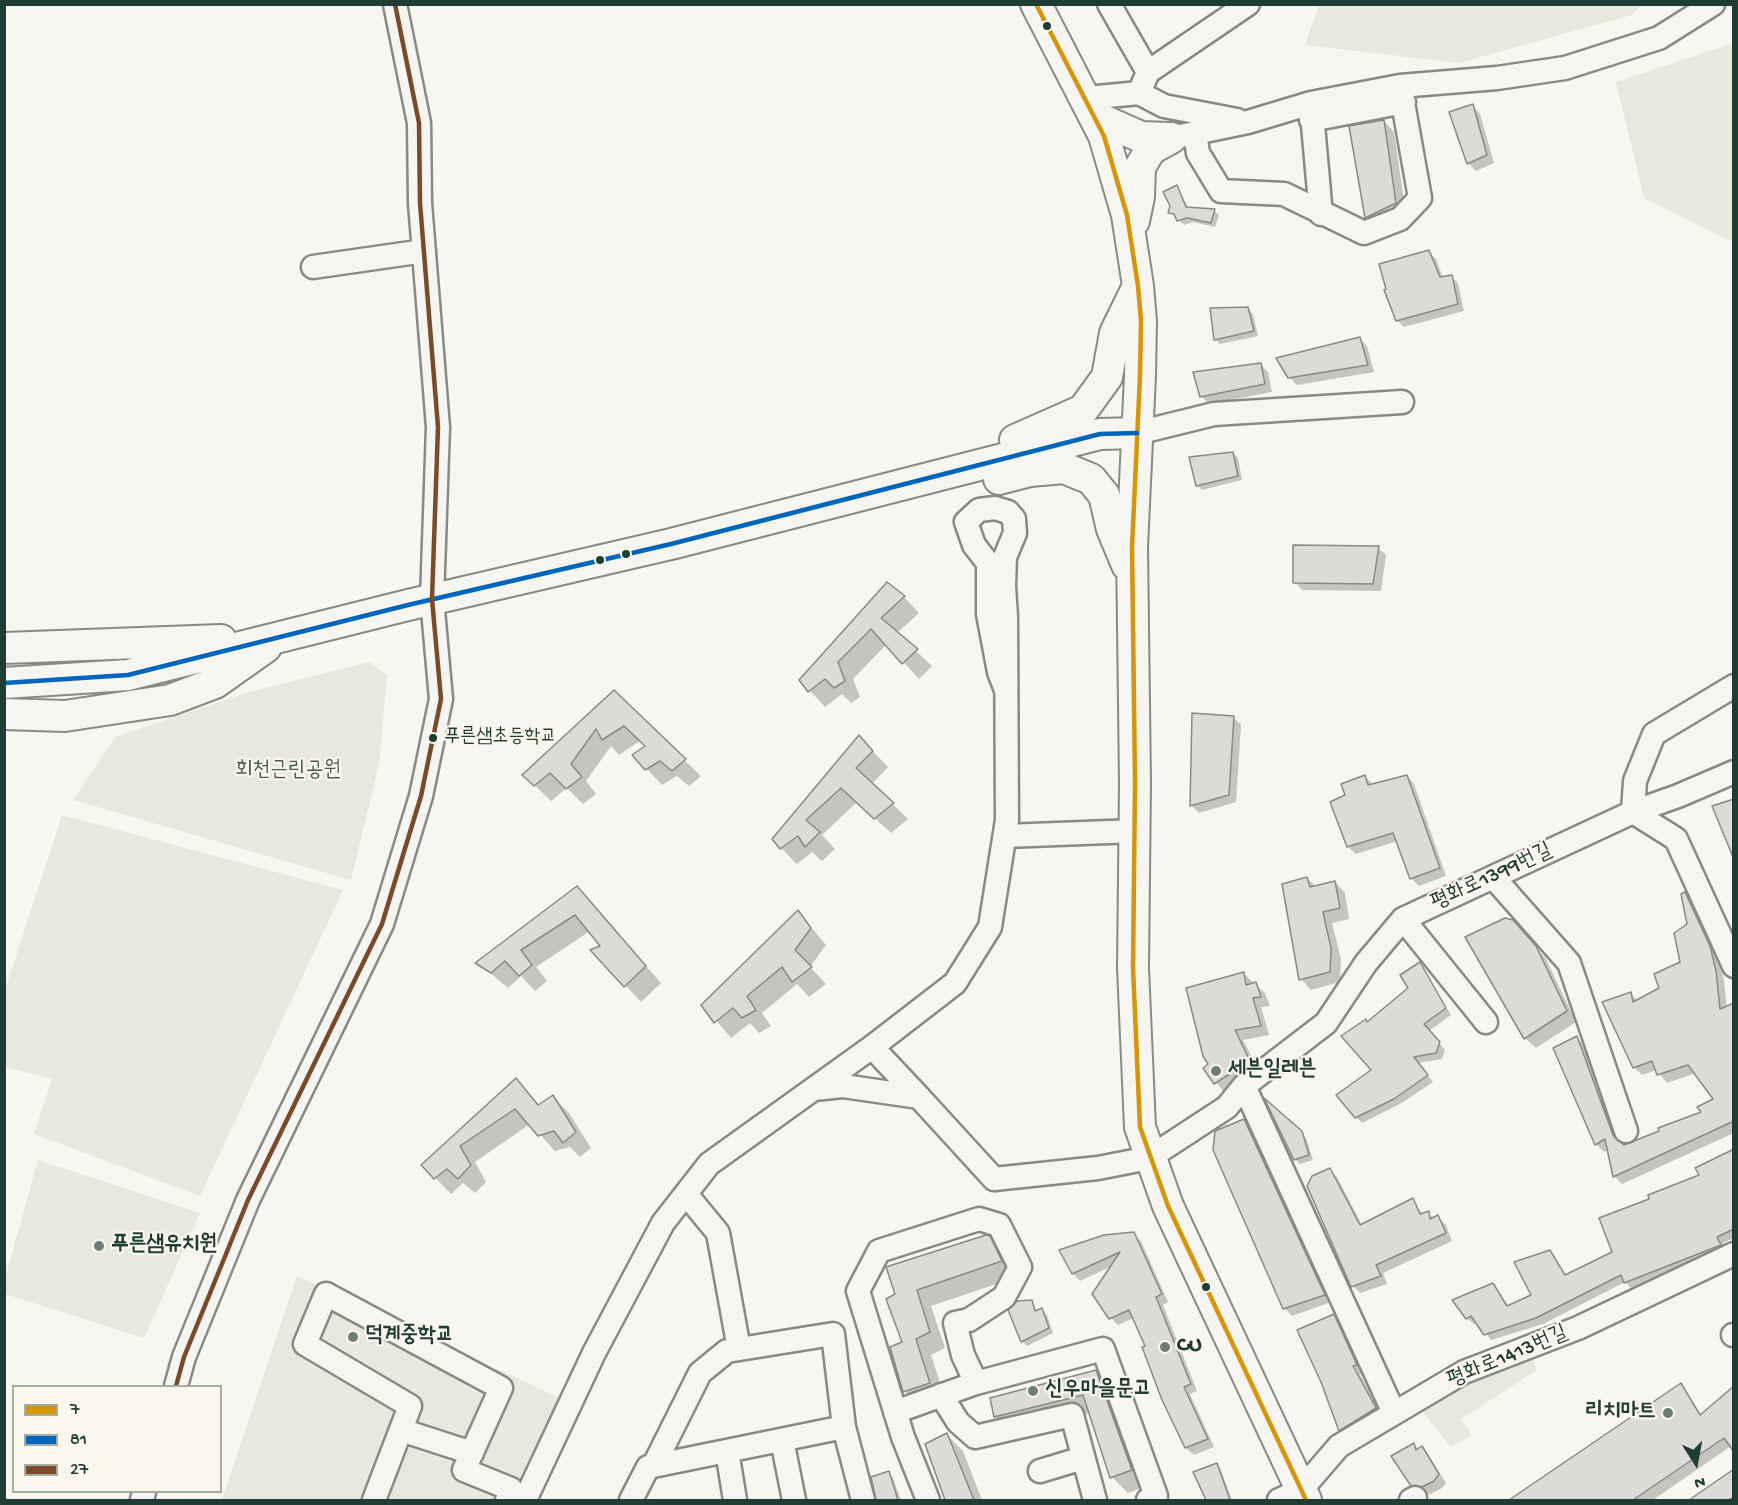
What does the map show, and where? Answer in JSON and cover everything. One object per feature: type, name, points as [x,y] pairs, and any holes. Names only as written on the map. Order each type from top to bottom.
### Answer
[{"type":"main road","points":[[1036,4],[1091,108],[1118,182],[1131,236],[1138,286],[1141,321],[1133,580],[1135,831],[1133,968],[1140,1127],[1149,1158],[1295,1497]]},
{"type":"main road","points":[[1091,108],[1141,137],[1183,136]]},
{"type":"main road","points":[[1131,236],[1139,197],[1140,167],[1151,149],[1183,136]]},
{"type":"main road","points":[[924,478],[1083,410],[1107,377],[1115,333],[1138,286]]},
{"type":"main road","points":[[4,684],[128,675],[432,599],[671,544],[1107,432],[1137,433]]},
{"type":"main road","points":[[863,494],[957,489],[1030,471],[1064,468],[1090,478],[1104,495],[1112,529],[1133,580]]},
{"type":"main road","points":[[4,648],[278,639]]},
{"type":"main road","points":[[4,714],[65,716],[170,700],[215,683],[278,639]]},
{"type":"street","points":[[176,1385],[184,1358],[248,1200],[382,924],[421,796],[441,699],[432,599],[438,428],[420,203],[419,123],[395,4]]},
{"type":"street","points":[[1109,4],[1149,72]]},
{"type":"street","points":[[1139,93],[1149,72],[1248,4]]},
{"type":"street","points":[[1402,94],[1420,198],[1400,219],[1364,233],[1284,194],[1221,191],[1198,153],[1183,136],[1402,94],[1565,68],[1659,38],[1713,4]]},
{"type":"street","points":[[1091,108],[1139,93],[1164,106],[1248,122]]},
{"type":"street","points":[[1311,112],[1321,213]]},
{"type":"street","points":[[313,267],[424,251]]},
{"type":"street","points":[[1137,433],[1214,414],[1402,402]]},
{"type":"street","points":[[525,1500],[600,1343],[663,1223],[709,1164],[872,1047],[955,982],[990,927],[1005,836],[1006,690],[1005,557],[1015,533],[1014,519],[1008,512],[995,508],[980,510],[966,522],[974,546],[988,563],[988,614],[999,672],[1006,690]]},
{"type":"street","points":[[1734,686],[1654,734],[1635,782],[1633,812],[1676,839],[1734,966]]},
{"type":"street","name":"평화로1399번길","points":[[1149,1158],[1227,1107],[1244,1086],[1326,1023],[1366,963],[1403,919],[1633,812],[1734,772]]},
{"type":"street","points":[[1005,836],[1135,831]]},
{"type":"street","points":[[1494,878],[1569,963],[1626,1131]]},
{"type":"street","points":[[1403,919],[1485,1022]]},
{"type":"street","points":[[872,1047],[994,1179],[1098,1168],[1149,1158]]},
{"type":"street","points":[[812,1089],[843,1086],[919,1097]]},
{"type":"street","points":[[1244,1086],[1394,1413]]},
{"type":"street","points":[[686,1194],[718,1233],[739,1349]]},
{"type":"street","points":[[928,1500],[895,1412],[858,1291],[879,1251],[979,1219],[999,1226],[1020,1267],[1004,1297],[969,1320],[955,1323],[963,1354],[976,1383]]},
{"type":"street","name":"평화로1413번길","points":[[1295,1497],[1340,1446],[1464,1372],[1578,1328],[1734,1254]]},
{"type":"street","points":[[374,1500],[410,1406],[305,1344],[326,1294],[501,1388],[464,1470],[511,1489],[507,1500]]},
{"type":"street","points":[[654,1465],[700,1373],[727,1351],[833,1334],[844,1427],[863,1500]]},
{"type":"street","points":[[895,1412],[976,1383],[1103,1349],[1156,1496],[1148,1500]]},
{"type":"street","points":[[941,1395],[958,1422],[975,1437],[1072,1415],[1095,1500]]},
{"type":"street","points":[[631,1500],[648,1467],[844,1427]]},
{"type":"street","points":[[401,1430],[472,1453]]},
{"type":"street","points":[[782,1440],[794,1500]]},
{"type":"street","points":[[727,1450],[735,1500]]},
{"type":"street","points":[[1040,1471],[1083,1458]]},
{"type":"shaded area","points":[[1319,4],[1641,5],[1632,15],[1459,63],[1305,45]]},
{"type":"shaded area","points":[[1733,43],[1734,240],[1728,240],[1644,198],[1616,82]]},
{"type":"shaded area","name":"회천근린공원","points":[[369,662],[387,675],[380,759],[351,880],[73,800],[115,737],[246,693]]},
{"type":"shaded area","points":[[62,815],[343,890],[200,1196],[34,1134],[52,1079],[5,1067],[5,990]]},
{"type":"shaded area","name":"푸른샘유치원","points":[[38,1160],[200,1213],[144,1338],[5,1294],[5,1279]]},
{"type":"shaded area","name":"덕계중학교","points":[[297,1276],[560,1398],[516,1500],[222,1500]]},
{"type":"shaded area","points":[[1531,1354],[1537,1370],[1461,1419],[1472,1435],[1450,1447],[1421,1409]]},
{"type":"building","points":[[1473,104],[1487,155],[1467,164],[1449,112]]},
{"type":"building","points":[[1384,120],[1396,203],[1365,218],[1349,126]]},
{"type":"building","points":[[1177,185],[1186,207],[1215,209],[1211,223],[1187,218],[1177,221],[1174,214],[1168,213],[1170,206],[1163,192]]},
{"type":"building","points":[[1429,250],[1440,277],[1452,275],[1458,304],[1396,321],[1384,290],[1386,289],[1379,264]]},
{"type":"building","points":[[1248,307],[1254,331],[1214,340],[1210,308]]},
{"type":"building","points":[[1360,337],[1368,365],[1288,378],[1276,358]]},
{"type":"building","points":[[1261,363],[1265,384],[1200,397],[1193,372]]},
{"type":"building","points":[[1233,452],[1238,476],[1196,486],[1189,457]]},
{"type":"building","points":[[1293,545],[1379,546],[1373,584],[1293,583]]},
{"type":"building","points":[[887,582],[905,596],[881,618],[918,649],[902,664],[871,629],[838,662],[845,681],[834,688],[825,679],[808,692],[799,680]]},
{"type":"building","points":[[614,690],[686,759],[672,771],[660,761],[645,770],[632,755],[645,746],[624,726],[602,740],[596,729],[571,764],[582,777],[566,789],[550,773],[534,786],[522,775]]},
{"type":"building","points":[[1192,713],[1234,716],[1229,795],[1190,806]]},
{"type":"building","points":[[859,735],[873,751],[856,768],[894,803],[874,819],[841,788],[806,820],[820,832],[805,847],[798,836],[780,849],[772,839]]},
{"type":"building","points":[[1365,775],[1368,785],[1407,775],[1440,868],[1410,879],[1393,833],[1347,847],[1330,802],[1345,795],[1341,784]]},
{"type":"building","points":[[1734,799],[1734,857],[1733,857],[1712,806]]},
{"type":"building","points":[[1307,877],[1310,887],[1335,881],[1340,908],[1323,912],[1331,948],[1330,972],[1299,980],[1282,884]]},
{"type":"building","points":[[577,886],[646,966],[624,987],[590,950],[600,946],[575,915],[521,950],[532,965],[519,976],[505,961],[491,973],[475,963]]},
{"type":"building","points":[[1685,892],[1710,946],[1716,971],[1720,1009],[1734,1003],[1734,1121],[1613,1177],[1605,1139],[1595,1145],[1553,1048],[1577,1036],[1613,1135],[1624,1145],[1659,1131],[1658,1128],[1701,1112],[1697,1107],[1713,1099],[1688,1065],[1657,1075],[1652,1061],[1633,1068],[1602,1002],[1631,992],[1633,1002],[1659,988],[1654,974],[1680,962],[1674,933],[1687,924],[1681,894]]},
{"type":"building","points":[[798,910],[811,928],[795,950],[812,967],[792,982],[782,967],[747,996],[756,1010],[742,1018],[733,1008],[714,1023],[701,1005]]},
{"type":"building","points":[[1505,918],[1513,920],[1536,946],[1567,1011],[1524,1039],[1465,937]]},
{"type":"building","points":[[1420,962],[1446,1008],[1424,1024],[1440,1042],[1436,1053],[1414,1057],[1428,1075],[1394,1099],[1355,1118],[1336,1095],[1371,1070],[1341,1036],[1366,1019],[1367,1022],[1408,988],[1400,975]]},
{"type":"building","points":[[1244,972],[1246,985],[1256,982],[1261,997],[1253,998],[1261,1026],[1235,1030],[1250,1061],[1214,1084],[1203,1068],[1208,1064],[1203,1056],[1186,988]]},
{"type":"building","points":[[516,1078],[538,1105],[553,1095],[576,1132],[563,1143],[554,1131],[538,1136],[515,1109],[460,1146],[471,1165],[458,1179],[447,1169],[434,1179],[421,1165]]},
{"type":"building","points":[[1264,1098],[1302,1131],[1309,1155],[1294,1160]]},
{"type":"building","points":[[1244,1119],[1325,1295],[1283,1309],[1213,1150],[1215,1131]]},
{"type":"building","points":[[1734,1149],[1734,1229],[1717,1237],[1721,1245],[1624,1283],[1621,1275],[1536,1318],[1484,1335],[1471,1316],[1466,1319],[1452,1300],[1493,1283],[1507,1306],[1531,1295],[1514,1262],[1550,1250],[1565,1275],[1612,1252],[1599,1218],[1649,1199],[1648,1195],[1699,1175],[1695,1168]]},
{"type":"building","points":[[1330,1168],[1360,1225],[1413,1198],[1420,1214],[1429,1211],[1430,1219],[1438,1215],[1446,1233],[1376,1265],[1381,1276],[1351,1287],[1307,1186],[1312,1176]]},
{"type":"building","points":[[1134,1232],[1162,1294],[1156,1297],[1191,1384],[1184,1387],[1208,1439],[1185,1448],[1162,1400],[1142,1347],[1145,1346],[1129,1310],[1109,1319],[1092,1294],[1120,1252],[1072,1274],[1059,1250],[1104,1235]]},
{"type":"building","points":[[986,1235],[990,1236],[1002,1261],[917,1290],[930,1332],[916,1339],[930,1383],[903,1392],[890,1347],[902,1342],[886,1299],[895,1294],[886,1267]]},
{"type":"building","points":[[1032,1300],[1035,1311],[1042,1308],[1049,1328],[1021,1342],[1008,1310],[1017,1301]]},
{"type":"building","points":[[1334,1314],[1357,1365],[1353,1366],[1376,1408],[1339,1431],[1321,1382],[1297,1330]]},
{"type":"building","points":[[1096,1370],[1132,1470],[1110,1478],[1083,1395],[994,1417],[990,1398]]},
{"type":"building","name":"리치마트","points":[[1681,1383],[1700,1415],[1734,1386],[1734,1452],[1724,1438],[1633,1500],[1509,1500]]},
{"type":"building","points":[[947,1433],[974,1500],[945,1500],[925,1444]]},
{"type":"building","points":[[1414,1443],[1416,1450],[1422,1446],[1439,1474],[1434,1481],[1422,1487],[1411,1486],[1391,1456]]},
{"type":"building","points":[[1217,1463],[1230,1500],[1206,1500],[1193,1472]]},
{"type":"building","points":[[1734,1469],[1734,1497],[1729,1500],[1689,1500]]},
{"type":"building","points":[[889,1471],[898,1500],[876,1500],[871,1477]]},
{"type":"transit line","name":"27","points":[[176,1385],[184,1357],[248,1200],[382,924],[421,796],[441,699],[432,599],[438,427],[420,203],[419,123],[395,4]]},
{"type":"transit line","name":"7","points":[[1036,4],[1104,136],[1127,215],[1138,286],[1141,321],[1140,376],[1132,547],[1135,783],[1133,968],[1140,1127],[1168,1206],[1306,1500]]},
{"type":"transit line","name":"81","points":[[4,683],[128,675],[408,605],[671,544],[1100,434],[1137,433]]},
{"type":"place","name":"푸른샘초등학교","points":[[433,738]]},
{"type":"place","name":"세븐일레븐","points":[[1216,1071]]},
{"type":"place","name":"푸른샘유치원","points":[[99,1246]]},
{"type":"place","name":"덕계중학교","points":[[353,1337]]},
{"type":"place","name":"CU","points":[[1165,1347]]},
{"type":"place","name":"신우마을문고","points":[[1033,1391]]},
{"type":"place","name":"리치마트","points":[[1668,1413]]}]
